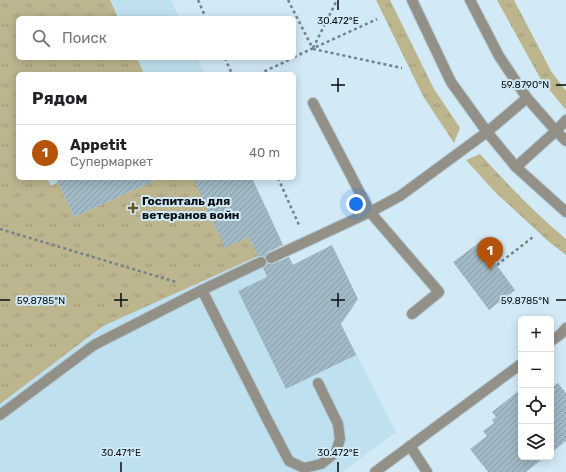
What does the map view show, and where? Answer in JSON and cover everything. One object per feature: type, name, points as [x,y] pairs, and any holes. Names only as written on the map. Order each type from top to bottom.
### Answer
[{"type":"street","points":[[412,0],[451,82],[487,132],[516,167],[566,212]]},
{"type":"street","points":[[470,0],[499,56],[527,98],[566,141]]},
{"type":"street","points":[[271,258],[370,212],[400,196],[487,132],[527,98]]},
{"type":"street","points":[[313,103],[370,212],[439,292],[412,314]]},
{"type":"street","points":[[516,167],[566,120]]},
{"type":"street","points":[[0,415],[94,345],[261,262]]},
{"type":"street","points":[[202,290],[289,461],[304,468],[321,464],[336,452],[340,439],[338,424],[318,383]]},
{"type":"street","points":[[554,339],[564,334]]},
{"type":"street","points":[[375,472],[518,366]]},
{"type":"street","points":[[410,446],[427,472]]},
{"type":"path","points":[[198,0],[205,16]]},
{"type":"path","points":[[288,0],[313,49]]},
{"type":"path","points":[[313,49],[337,0]]},
{"type":"path","points":[[296,57],[377,19]]},
{"type":"path","points":[[313,49],[402,68]]},
{"type":"path","points":[[226,60],[231,72]]},
{"type":"path","points":[[263,72],[289,60]]},
{"type":"path","points":[[279,180],[307,242]]},
{"type":"path","points":[[0,228],[202,290]]},
{"type":"path","points":[[497,266],[533,237]]},
{"type":"shaded area","name":"Госпиталь для ветеранов войн","points":[[0,0],[171,0],[178,16],[16,16],[16,60],[198,60],[203,72],[16,72],[16,180],[253,180],[281,239],[265,246],[278,272],[332,245],[358,299],[342,323],[314,337],[319,349],[347,335],[396,432],[342,472],[0,472]]},
{"type":"green space","points":[[0,0],[110,0],[117,16],[16,16],[16,60],[138,60],[143,72],[16,72],[16,180],[48,180],[51,186],[58,182],[74,217],[156,180],[195,180],[249,237],[258,256],[103,326],[0,404]]},
{"type":"green space","points":[[376,0],[390,0],[434,89],[460,128],[454,143],[423,96]]},
{"type":"green space","points":[[497,0],[514,0],[551,71],[566,91],[565,109],[540,78]]},
{"type":"green space","points":[[480,154],[543,219],[566,239],[566,255],[548,241],[495,192],[466,160]]},
{"type":"building","points":[[57,180],[156,180],[74,217]]},
{"type":"building","points":[[194,180],[253,180],[283,245],[268,252],[265,257],[258,256],[249,237],[225,248]]},
{"type":"building","points":[[480,242],[515,290],[489,310],[453,262]]},
{"type":"building","points":[[332,245],[358,299],[341,324],[356,355],[286,389],[238,291],[267,277],[263,268],[267,263],[273,264],[289,257],[293,265]]},
{"type":"building","points":[[558,383],[566,393],[566,441],[554,451],[554,388],[554,386]]},
{"type":"building","points":[[518,391],[518,460],[541,460],[526,472],[488,472],[470,449],[487,436],[483,431],[494,423],[492,420],[496,417],[492,412]]},
{"type":"place","name":"Госпиталь для ветеранов войн","points":[[133,208]]},
{"type":"place","name":"Appetit","points":[[490,270]]}]
